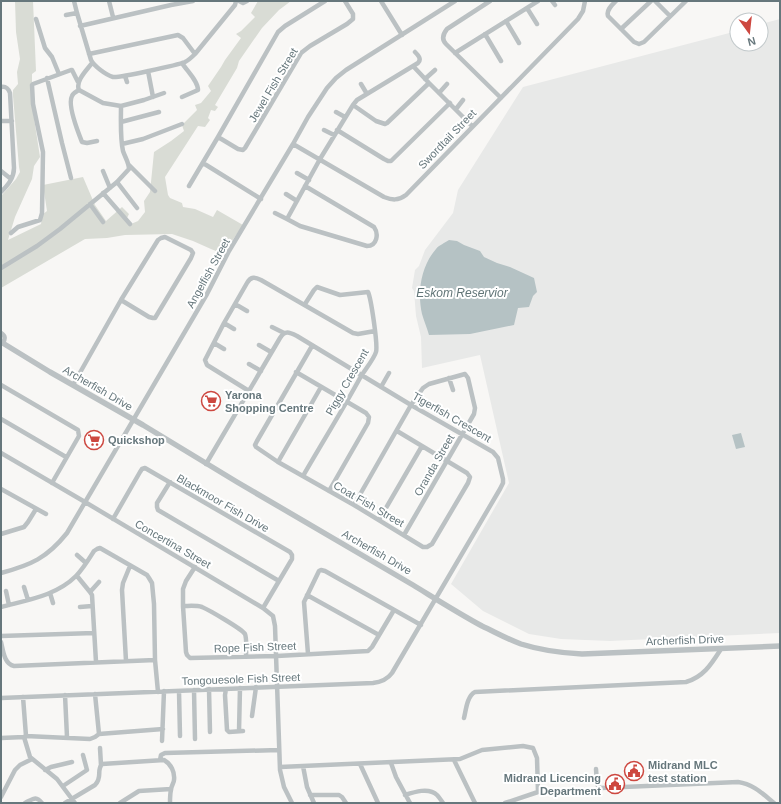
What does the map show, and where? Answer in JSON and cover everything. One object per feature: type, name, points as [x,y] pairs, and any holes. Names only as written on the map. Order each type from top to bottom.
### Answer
[{"type":"street","points":[[74,1],[80,26],[92,62],[94,65],[116,77],[182,63],[188,60],[195,54],[237,1],[243,3],[246,1]]},
{"type":"street","points":[[109,1],[113,17]]},
{"type":"street","points":[[80,26],[170,3],[193,1]]},
{"type":"street","points":[[189,186],[278,32],[325,1]]},
{"type":"street","name":"Jewel Fish Street","points":[[218,137],[238,150],[243,150],[245,148],[301,53],[347,24],[352,19],[353,14],[345,1]]},
{"type":"street","points":[[381,1],[402,35]]},
{"type":"street","name":"Angelfish Street","points":[[1,574],[33,563],[54,547],[66,533],[207,294],[229,251],[315,105],[330,84],[346,70],[455,1]]},
{"type":"street","points":[[490,1],[448,29],[444,33],[443,38],[444,42],[501,98]]},
{"type":"street","points":[[456,53],[538,1]]},
{"type":"street","name":"Swordtail Street","points":[[293,144],[384,196],[393,200],[400,199],[406,195],[578,19],[583,11],[585,1]]},
{"type":"street","points":[[616,1],[609,8],[607,13],[610,18],[637,44],[641,44],[650,37],[686,1]]},
{"type":"street","points":[[621,29],[651,1]]},
{"type":"street","points":[[655,1],[670,16]]},
{"type":"street","points":[[527,8],[537,24]]},
{"type":"street","points":[[66,15],[77,13]]},
{"type":"street","points":[[36,19],[45,48],[52,57],[59,74]]},
{"type":"street","points":[[506,21],[519,43]]},
{"type":"street","points":[[485,34],[501,61]]},
{"type":"street","points":[[89,54],[178,35],[183,38],[195,54]]},
{"type":"street","points":[[287,219],[352,105],[367,94],[418,63],[420,60],[415,52]]},
{"type":"street","points":[[78,82],[92,62]]},
{"type":"street","points":[[182,63],[198,88],[195,92],[182,97]]},
{"type":"street","points":[[413,66],[472,126]]},
{"type":"street","points":[[11,233],[18,227],[41,219],[43,194],[43,152],[33,104],[32,85],[47,78],[72,70],[78,82],[79,90]]},
{"type":"street","points":[[352,105],[376,121],[385,124],[427,81],[435,70]]},
{"type":"street","points":[[148,71],[153,97]]},
{"type":"street","points":[[125,76],[127,82]]},
{"type":"street","points":[[47,78],[71,178]]},
{"type":"street","points":[[361,84],[367,94]]},
{"type":"street","points":[[439,92],[447,84]]},
{"type":"street","points":[[1,87],[6,87],[10,93],[14,171],[12,179],[1,192]]},
{"type":"street","points":[[79,90],[103,102],[121,106],[164,93]]},
{"type":"street","points":[[79,90],[73,94],[70,100],[76,126],[82,142],[87,143],[97,141]]},
{"type":"street","points":[[456,109],[463,100]]},
{"type":"street","points":[[324,130],[336,133],[384,159],[391,161],[450,103]]},
{"type":"street","points":[[121,106],[123,151],[129,166],[155,191]]},
{"type":"street","points":[[121,122],[160,112]]},
{"type":"street","points":[[336,112],[345,117]]},
{"type":"street","points":[[1,121],[12,121]]},
{"type":"street","points":[[122,144],[143,139],[182,124]]},
{"type":"street","points":[[203,163],[261,198]]},
{"type":"street","points":[[1,268],[38,246],[60,229],[117,182],[129,169],[129,166]]},
{"type":"street","points":[[103,171],[110,188]]},
{"type":"street","points":[[1,172],[12,179]]},
{"type":"street","points":[[297,173],[309,180]]},
{"type":"street","points":[[117,182],[137,208]]},
{"type":"street","points":[[275,213],[300,226],[367,246],[372,246],[375,242],[377,232],[374,227],[305,186]]},
{"type":"street","points":[[103,193],[130,224]]},
{"type":"street","points":[[286,194],[297,201]]},
{"type":"street","points":[[90,204],[103,222]]},
{"type":"street","points":[[72,385],[121,300],[159,239],[165,237],[191,250],[193,253],[191,258],[155,318],[149,317],[121,300]]},
{"type":"street","points":[[249,391],[206,364],[205,361],[224,323],[248,281],[254,277],[305,304],[353,333],[358,334],[375,331]]},
{"type":"street","name":"Piggy Crescent","points":[[303,476],[376,352],[375,331],[368,292],[340,295],[317,287],[305,304]]},
{"type":"street","points":[[235,304],[246,311]]},
{"type":"street","points":[[224,323],[234,329]]},
{"type":"street","name":"Tigerfish Crescent","points":[[272,326],[284,333],[293,334],[411,405],[495,453],[499,461],[503,483],[436,599]]},
{"type":"street","points":[[1,333],[5,338],[2,343]]},
{"type":"street","points":[[206,464],[271,352],[284,333]]},
{"type":"street","name":"Archerfish Drive","points":[[2,343],[436,599],[474,621],[521,644],[548,650],[592,654],[780,646]]},
{"type":"street","points":[[214,343],[224,349]]},
{"type":"street","points":[[259,345],[271,352]]},
{"type":"street","name":"Coat Fish Street","points":[[312,346],[255,444],[257,448],[278,462],[424,547],[427,547],[431,545],[468,483],[470,477],[468,473],[397,431]]},
{"type":"street","points":[[249,364],[261,371]]},
{"type":"street","points":[[296,372],[368,414],[369,419],[329,491]]},
{"type":"street","points":[[381,387],[389,373]]},
{"type":"street","name":"Oranda Street","points":[[354,505],[411,405],[423,388],[426,385],[449,378],[465,374],[467,375],[475,410],[474,414],[404,535]]},
{"type":"street","points":[[449,378],[453,390]]},
{"type":"street","points":[[1,385],[78,430],[79,436],[52,483]]},
{"type":"street","points":[[278,462],[321,387]]},
{"type":"street","points":[[1,419],[66,457]]},
{"type":"street","points":[[379,520],[422,446]]},
{"type":"street","name":"Concertina Street","points":[[1,453],[264,608],[274,618],[277,656],[280,767],[284,784],[292,803]]},
{"type":"street","name":"Blackmoor Fish Drive","points":[[113,520],[142,469],[146,468],[291,553],[293,556],[292,559],[264,608]]},
{"type":"street","points":[[170,482],[157,504],[158,510],[279,581]]},
{"type":"street","points":[[1,489],[46,514]]},
{"type":"street","points":[[1,534],[24,527],[36,509]]},
{"type":"street","points":[[1,607],[50,593],[61,587],[77,576],[94,551],[97,548],[100,548],[150,578],[152,583],[154,604],[155,660],[158,692]]},
{"type":"street","points":[[77,555],[86,563]]},
{"type":"street","points":[[126,661],[122,590],[123,583],[130,566]]},
{"type":"street","name":"Rope Fish Street","points":[[195,567],[183,589],[186,652],[190,658],[277,656],[368,651],[372,647],[394,610]]},
{"type":"street","points":[[308,654],[304,604],[319,571],[322,570],[421,625]]},
{"type":"street","points":[[77,576],[92,595],[96,662]]},
{"type":"street","points":[[90,592],[99,582]]},
{"type":"street","points":[[24,587],[28,600]]},
{"type":"street","points":[[6,591],[9,605]]},
{"type":"street","points":[[50,593],[53,603]]},
{"type":"street","points":[[307,595],[379,635]]},
{"type":"street","name":"Tongouesole Fish Street","points":[[1,698],[373,683],[383,681],[391,675],[436,599]]},
{"type":"street","points":[[80,607],[92,606]]},
{"type":"street","points":[[183,606],[203,607],[223,618],[243,632],[245,637],[246,656]]},
{"type":"street","points":[[1,636],[94,633]]},
{"type":"street","points":[[1,642],[6,660],[11,666],[155,660]]},
{"type":"street","points":[[464,718],[471,694],[475,692],[672,684],[686,682],[697,678],[706,670],[721,648]]},
{"type":"street","points":[[252,716],[256,687]]},
{"type":"street","points":[[226,688],[227,730],[229,732],[241,731],[240,688]]},
{"type":"street","points":[[209,689],[210,732]]},
{"type":"street","points":[[194,690],[195,739]]},
{"type":"street","points":[[162,741],[164,691]]},
{"type":"street","points":[[179,691],[180,736]]},
{"type":"street","points":[[95,694],[99,734]]},
{"type":"street","points":[[65,695],[68,737]]},
{"type":"street","points":[[23,697],[25,737],[29,754],[32,759],[63,786],[74,801]]},
{"type":"street","points":[[1,738],[68,737],[90,739],[99,734],[163,729]]},
{"type":"street","points":[[280,767],[454,760],[465,758],[482,750],[523,746],[533,748],[537,758],[538,792],[505,803]]},
{"type":"street","points":[[65,803],[74,801],[98,782],[100,748]]},
{"type":"street","points":[[160,760],[161,755],[165,753],[280,750]]},
{"type":"street","points":[[63,786],[87,770],[83,755]]},
{"type":"street","points":[[1,797],[15,770],[20,765],[32,759]]},
{"type":"street","points":[[100,766],[103,764],[160,760],[166,761],[172,767],[174,773],[170,803]]},
{"type":"street","points":[[454,760],[475,803]]},
{"type":"street","points":[[45,770],[72,762]]},
{"type":"street","points":[[391,762],[396,777],[410,803]]},
{"type":"street","points":[[360,764],[378,803]]},
{"type":"street","points":[[303,766],[306,784],[314,803]]},
{"type":"street","points":[[596,769],[598,786],[601,788],[738,782],[761,792],[774,803]]},
{"type":"street","points":[[120,803],[139,791],[171,789]]},
{"type":"street","points":[[405,795],[429,791],[437,795],[443,803]]},
{"type":"street","points":[[310,795],[339,795],[346,803]]},
{"type":"street","points":[[25,803],[38,798],[42,803]]},
{"type":"shaded area","points":[[15,1],[33,1],[36,71],[32,74],[32,105],[40,157],[34,166],[32,179],[15,217],[8,240],[41,224],[42,215],[47,211],[43,185],[83,177],[95,205],[106,221],[122,207],[129,214],[126,220],[131,224],[138,221],[145,212],[144,201],[150,192],[154,152],[184,131],[182,125],[197,110],[195,105],[201,103],[211,91],[208,86],[241,38],[236,34],[255,17],[251,13],[258,1],[291,1],[279,10],[262,28],[239,61],[237,68],[215,105],[218,107],[215,111],[211,110],[208,118],[210,120],[205,127],[198,126],[165,177],[168,195],[170,198],[182,203],[183,207],[195,209],[213,217],[217,210],[243,225],[223,254],[172,234],[125,235],[85,239],[1,288],[1,196],[16,179],[20,172],[13,96],[13,90],[18,84],[17,72],[20,59],[16,32]]},
{"type":"shaded area","points":[[780,19],[780,633],[610,641],[561,639],[529,634],[483,611],[451,584],[509,483],[480,355],[422,368],[421,337],[416,316],[414,291],[412,288],[415,270],[419,266],[425,250],[453,213],[458,190],[523,87],[729,33],[729,52],[769,52],[769,22]]},
{"type":"water","name":"Eskom Reservior","points":[[449,240],[457,241],[480,251],[484,257],[534,278],[537,292],[533,296],[529,307],[518,308],[514,325],[470,334],[429,335],[422,314],[420,288],[424,271],[431,256],[440,245]]},
{"type":"water","points":[[741,433],[745,447],[736,449],[732,435]]},
{"type":"place","name":"Yarona Shopping Centre","points":[[211,401]]},
{"type":"place","name":"Quickshop","points":[[94,440]]},
{"type":"place","name":"Midrand MLC test station","points":[[634,771]]},
{"type":"place","name":"Midrand Licencing Department","points":[[615,784]]}]
